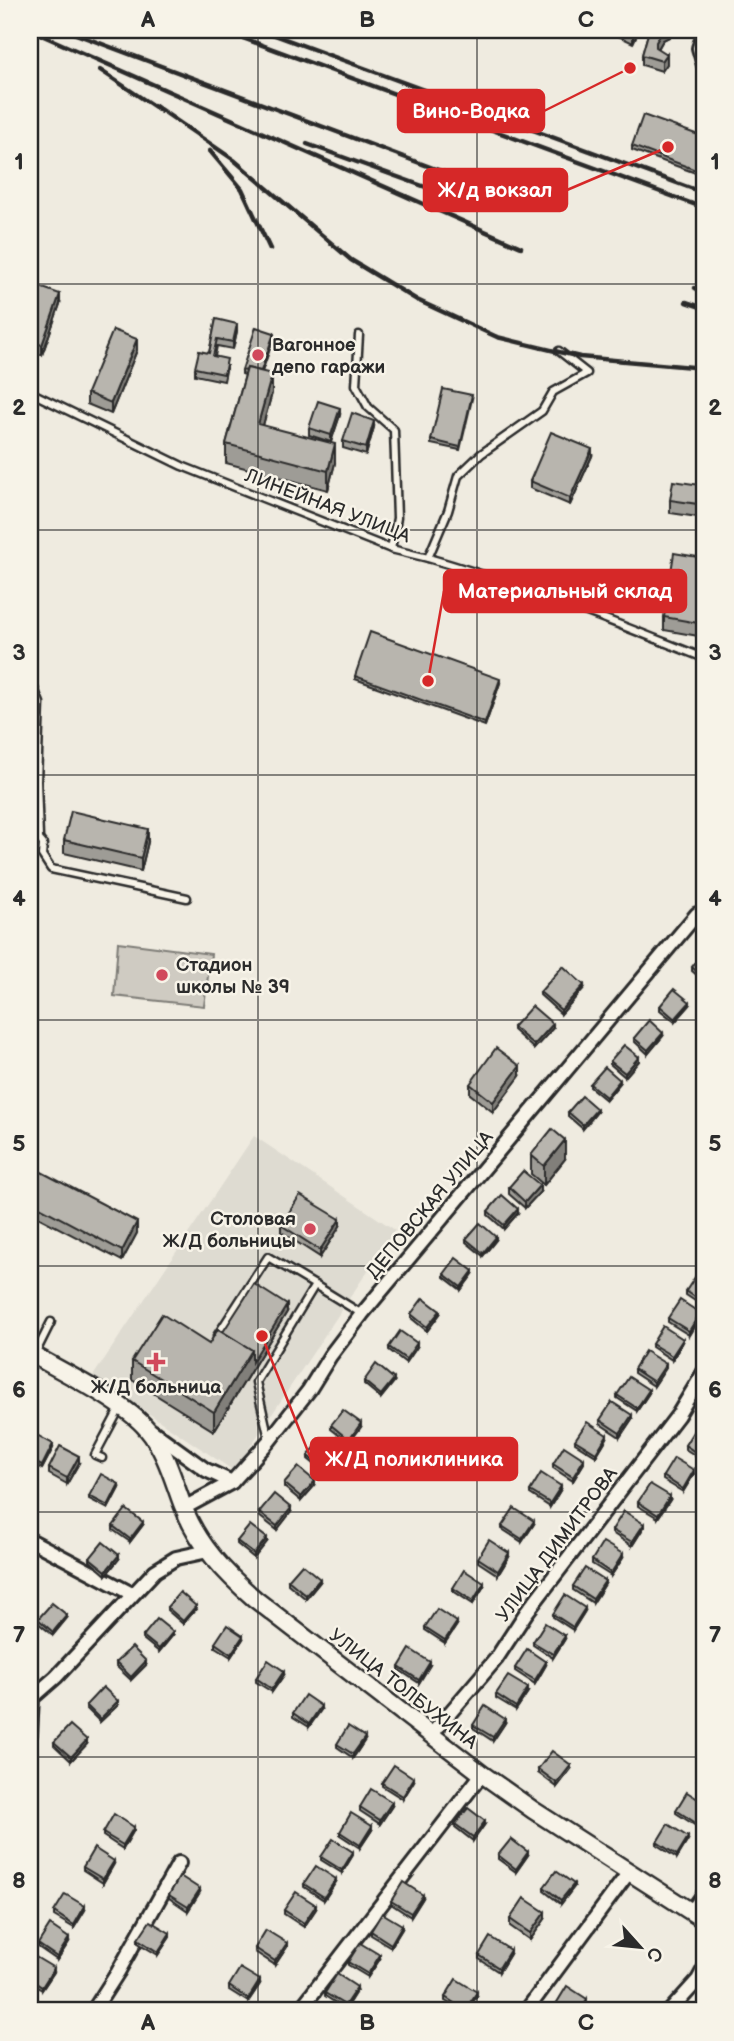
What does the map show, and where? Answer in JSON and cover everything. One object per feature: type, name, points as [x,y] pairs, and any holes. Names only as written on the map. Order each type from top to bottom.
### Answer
[{"type":"street","points":[[704,34],[699,48],[704,65]]},
{"type":"street","name":"ДЕПОВСКАЯ УЛИЦА","points":[[184,1508],[232,1482],[269,1441],[309,1390],[330,1356],[362,1314],[697,914]]},
{"type":"street","name":"УЛИЦА ТОЛБУХИНА","points":[[32,1354],[121,1406],[206,1470],[232,1482]]},
{"type":"street","name":"УЛИЦА ДИМИТРОВА","points":[[431,1735],[496,1659],[526,1613],[678,1415],[704,1372]]},
{"type":"street","name":"УЛИЦА ТОЛБУХИНА","points":[[146,1426],[158,1442],[184,1508],[208,1551],[225,1572],[255,1599],[482,1774],[698,1915]]},
{"type":"street","points":[[30,1540],[132,1594]]},
{"type":"street","points":[[30,1734],[31,1698],[56,1677],[132,1594],[155,1571],[176,1558],[208,1551]]},
{"type":"street","points":[[299,2011],[482,1774]]},
{"type":"street","points":[[93,2011],[179,1863]]},
{"type":"street","points":[[526,2011],[629,1872]]},
{"type":"street","points":[[698,1915],[704,1894]]},
{"type":"street","points":[[670,2011],[698,1980],[704,1969]]},
{"type":"lane","points":[[359,335],[356,385],[368,407],[394,430],[397,517],[391,549]]},
{"type":"lane","name":"ЛИНЕЙНАЯ УЛИЦА","points":[[30,392],[182,466],[391,549],[428,558],[448,511],[458,475],[481,454],[542,411],[553,392],[587,373],[559,351]]},
{"type":"lane","points":[[428,558],[491,576],[562,601],[704,658]]},
{"type":"lane","points":[[30,678],[40,704],[37,781],[39,839]]},
{"type":"lane","points":[[30,835],[36,836],[43,844],[42,855],[51,869],[187,898]]},
{"type":"lane","points":[[30,880],[30,897]]},
{"type":"lane","points":[[213,1342],[268,1257],[362,1314]]},
{"type":"lane","points":[[269,1441],[256,1382],[315,1285]]},
{"type":"lane","points":[[32,1354],[51,1322]]},
{"type":"lane","points":[[102,1458],[95,1455],[121,1406]]},
{"type":"shaded area","name":"Стадион школы № 39","points":[[118,942],[211,954],[204,1006],[114,996]]},
{"type":"shaded area","points":[[254,1136],[395,1230],[234,1471],[93,1376]]},
{"type":"building","points":[[619,30],[636,30],[633,36]]},
{"type":"building","points":[[649,30],[663,30],[656,42],[656,47],[667,54],[662,61],[642,55]]},
{"type":"building","points":[[643,115],[704,137],[704,173],[632,146]]},
{"type":"building","points":[[30,120],[38,123],[30,141]]},
{"type":"building","points":[[40,287],[60,294],[42,345],[30,341],[30,318]]},
{"type":"building","points":[[216,319],[237,324],[233,342],[217,339],[213,356],[227,359],[224,374],[195,368],[199,351],[209,353]]},
{"type":"building","name":"Вагонное депо гаражи","points":[[256,327],[274,333],[261,371],[247,368],[246,371],[242,370]]},
{"type":"building","points":[[113,330],[137,339],[111,403],[87,393]]},
{"type":"building","points":[[247,368],[272,374],[258,424],[335,444],[328,471],[226,444]]},
{"type":"building","points":[[443,389],[472,395],[460,447],[431,440]]},
{"type":"building","points":[[318,401],[340,408],[331,435],[309,428]]},
{"type":"building","points":[[352,413],[374,421],[366,448],[343,441]]},
{"type":"building","points":[[551,432],[592,449],[570,498],[530,481]]},
{"type":"building","points":[[673,481],[701,485],[698,504],[670,500]]},
{"type":"building","points":[[674,553],[704,558],[704,624],[664,617]]},
{"type":"building","points":[[370,632],[500,679],[485,723],[355,676]]},
{"type":"building","points":[[71,811],[148,829],[141,858],[64,840]]},
{"type":"building","points":[[704,952],[704,978],[692,967]]},
{"type":"building","points":[[563,966],[584,985],[561,1010],[540,992]]},
{"type":"building","points":[[674,989],[690,1002],[675,1019],[660,1006]]},
{"type":"building","points":[[532,1006],[553,1024],[534,1045],[513,1027]]},
{"type":"building","points":[[649,1020],[663,1033],[648,1050],[634,1038]]},
{"type":"building","points":[[624,1045],[639,1057],[625,1073],[610,1061]]},
{"type":"building","points":[[496,1048],[520,1066],[493,1102],[470,1084]]},
{"type":"building","points":[[605,1067],[620,1080],[606,1097],[590,1084]]},
{"type":"building","points":[[582,1096],[597,1109],[583,1125],[568,1112]]},
{"type":"building","points":[[552,1129],[565,1140],[544,1166],[531,1155]]},
{"type":"building","points":[[30,1166],[137,1222],[122,1251],[30,1202]]},
{"type":"building","points":[[523,1171],[540,1185],[525,1202],[509,1187]]},
{"type":"building","name":"Столовая Ж/Д больницы","points":[[300,1195],[340,1219],[320,1250],[281,1225]]},
{"type":"building","points":[[502,1195],[518,1209],[504,1225],[488,1211]]},
{"type":"building","points":[[480,1223],[496,1237],[483,1253],[466,1239]]},
{"type":"building","points":[[456,1258],[473,1271],[461,1287],[444,1274]]},
{"type":"building","points":[[697,1274],[704,1278],[704,1303],[686,1291]]},
{"type":"building","points":[[254,1284],[287,1305],[252,1362],[252,1350],[223,1332]]},
{"type":"building","points":[[423,1298],[440,1311],[427,1327],[411,1314]]},
{"type":"building","points":[[680,1300],[700,1313],[689,1331],[668,1318]]},
{"type":"building","points":[[162,1314],[209,1344],[218,1329],[252,1350],[214,1412],[132,1361]]},
{"type":"building","points":[[663,1326],[683,1339],[672,1356],[652,1344]]},
{"type":"building","points":[[400,1331],[417,1343],[406,1359],[389,1347]]},
{"type":"building","points":[[645,1351],[666,1364],[654,1382],[634,1369]]},
{"type":"building","points":[[376,1364],[394,1379],[381,1395],[364,1381]]},
{"type":"building","points":[[629,1377],[649,1390],[637,1408],[617,1395]]},
{"type":"building","points":[[612,1402],[632,1415],[620,1433],[600,1420]]},
{"type":"building","points":[[343,1410],[361,1423],[349,1440],[331,1425]]},
{"type":"building","points":[[587,1422],[607,1435],[596,1453],[575,1440]]},
{"type":"building","points":[[696,1427],[704,1432],[704,1458],[685,1445]]},
{"type":"building","points":[[35,1434],[53,1444],[42,1466],[30,1459],[30,1445]]},
{"type":"building","points":[[321,1440],[338,1455],[325,1470],[308,1456]]},
{"type":"building","points":[[60,1446],[79,1456],[67,1478],[49,1468]]},
{"type":"building","points":[[564,1446],[584,1459],[573,1477],[553,1464]]},
{"type":"building","points":[[674,1458],[694,1470],[683,1489],[663,1476]]},
{"type":"building","points":[[298,1467],[315,1481],[301,1497],[284,1483]]},
{"type":"building","points":[[541,1473],[561,1486],[550,1503],[530,1491]]},
{"type":"building","points":[[101,1474],[119,1484],[108,1506],[89,1496]]},
{"type":"building","points":[[650,1484],[670,1496],[658,1515],[638,1502]]},
{"type":"building","points":[[274,1494],[291,1508],[277,1526],[259,1512]]},
{"type":"building","points":[[514,1508],[534,1521],[522,1539],[502,1526]]},
{"type":"building","points":[[126,1509],[143,1522],[130,1539],[113,1526]]},
{"type":"building","points":[[624,1511],[644,1524],[632,1542],[612,1530]]},
{"type":"building","points":[[250,1525],[267,1538],[254,1554],[237,1541]]},
{"type":"building","points":[[489,1540],[509,1553],[498,1571],[478,1558]]},
{"type":"building","points":[[103,1542],[119,1555],[106,1571],[90,1558]]},
{"type":"building","points":[[603,1542],[623,1554],[611,1573],[592,1560]]},
{"type":"building","points":[[302,1564],[320,1579],[306,1595],[288,1580]]},
{"type":"building","points":[[585,1568],[605,1581],[593,1599],[573,1586]]},
{"type":"building","points":[[464,1570],[484,1583],[473,1601],[453,1588]]},
{"type":"building","points":[[180,1592],[196,1606],[183,1621],[167,1607]]},
{"type":"building","points":[[565,1595],[585,1608],[573,1627],[553,1614]]},
{"type":"building","points":[[52,1603],[67,1615],[53,1632],[38,1619]]},
{"type":"building","points":[[437,1609],[457,1622],[445,1640],[425,1627]]},
{"type":"building","points":[[157,1619],[173,1632],[159,1649],[143,1636]]},
{"type":"building","points":[[545,1623],[565,1636],[553,1654],[533,1642]]},
{"type":"building","points":[[227,1625],[243,1636],[231,1654],[215,1643]]},
{"type":"building","points":[[132,1647],[146,1661],[131,1677],[116,1662]]},
{"type":"building","points":[[410,1649],[430,1662],[419,1680],[399,1667]]},
{"type":"building","points":[[527,1649],[546,1662],[535,1680],[515,1668]]},
{"type":"building","points":[[268,1660],[284,1671],[272,1689],[256,1678]]},
{"type":"building","points":[[508,1676],[528,1688],[516,1707],[496,1694]]},
{"type":"building","points":[[103,1687],[118,1701],[100,1719],[86,1705]]},
{"type":"building","points":[[305,1695],[321,1706],[309,1724],[293,1713]]},
{"type":"building","points":[[485,1706],[505,1719],[493,1737],[473,1725]]},
{"type":"building","points":[[70,1725],[87,1740],[71,1757],[54,1742]]},
{"type":"building","points":[[348,1726],[365,1737],[353,1754],[337,1744]]},
{"type":"building","points":[[552,1751],[571,1765],[557,1783],[538,1769]]},
{"type":"building","points":[[394,1765],[414,1778],[403,1796],[382,1783]]},
{"type":"building","points":[[704,1768],[704,1785],[697,1780]]},
{"type":"building","points":[[371,1789],[392,1802],[380,1820],[360,1807]]},
{"type":"building","points":[[687,1792],[704,1803],[704,1810],[696,1823],[676,1810]]},
{"type":"building","points":[[30,1794],[37,1799],[30,1810]]},
{"type":"building","points":[[468,1808],[485,1821],[473,1837],[455,1824]]},
{"type":"building","points":[[351,1813],[372,1826],[360,1845],[340,1832]]},
{"type":"building","points":[[114,1814],[134,1827],[123,1845],[103,1833]]},
{"type":"building","points":[[668,1824],[688,1837],[677,1855],[657,1842]]},
{"type":"building","points":[[333,1839],[353,1852],[342,1870],[321,1857]]},
{"type":"building","points":[[511,1839],[528,1852],[516,1869],[498,1855]]},
{"type":"building","points":[[94,1848],[114,1861],[103,1879],[83,1867]]},
{"type":"building","points":[[316,1866],[336,1879],[324,1897],[304,1884]]},
{"type":"building","points":[[556,1871],[574,1884],[561,1900],[544,1887]]},
{"type":"building","points":[[180,1876],[200,1889],[188,1907],[169,1895]]},
{"type":"building","points":[[403,1882],[423,1895],[411,1913],[391,1901]]},
{"type":"building","points":[[296,1892],[316,1905],[304,1923],[284,1910]]},
{"type":"building","points":[[65,1894],[85,1906],[74,1925],[54,1912]]},
{"type":"building","points":[[524,1898],[545,1912],[530,1933],[510,1919]]},
{"type":"building","points":[[382,1913],[402,1925],[391,1944],[371,1931]]},
{"type":"building","points":[[150,1921],[170,1933],[158,1952],[138,1939]]},
{"type":"building","points":[[50,1925],[69,1938],[57,1957],[38,1944]]},
{"type":"building","points":[[266,1930],[287,1943],[275,1961],[255,1948]]},
{"type":"building","points":[[490,1937],[510,1950],[499,1968],[479,1955]]},
{"type":"building","points":[[360,1943],[380,1955],[368,1974],[348,1962]]},
{"type":"building","points":[[34,1956],[54,1968],[42,1987],[30,1979],[30,1962]]},
{"type":"building","points":[[240,1968],[260,1980],[248,1999],[229,1986]]},
{"type":"building","points":[[337,1974],[357,1987],[345,2005],[325,1993]]},
{"type":"building","points":[[456,1979],[477,1992],[465,2010],[445,1997]]},
{"type":"building","points":[[567,1986],[587,1999],[580,2011],[567,2011],[556,2004]]},
{"type":"building","points":[[30,1998],[36,2002],[30,2011]]},
{"type":"building","points":[[213,2005],[224,2011],[209,2011]]},
{"type":"building","points":[[317,2005],[328,2011],[313,2011]]},
{"type":"railway","points":[[30,30],[521,247]]},
{"type":"railway","points":[[65,30],[489,189]]},
{"type":"railway","points":[[221,30],[704,208]]},
{"type":"railway","points":[[261,30],[704,193]]},
{"type":"railway","points":[[100,70],[161,111]]},
{"type":"railway","points":[[154,105],[234,160],[351,260],[417,300],[497,337],[580,357],[704,368]]},
{"type":"railway","points":[[307,144],[475,205]]},
{"type":"railway","points":[[210,151],[242,189],[270,249]]},
{"type":"railway","points":[[695,288],[704,292]]},
{"type":"railway","points":[[686,302],[704,308]]},
{"type":"place","name":"Вино-Водка","points":[[630,68]]},
{"type":"place","name":"Ж/д вокзал","points":[[668,147]]},
{"type":"place","name":"Вагонное депо гаражи","points":[[258,355]]},
{"type":"place","name":"Материальный склад","points":[[428,681]]},
{"type":"place","name":"Стадион школы № 39","points":[[162,975]]},
{"type":"place","name":"Столовая Ж/Д больницы","points":[[310,1229]]},
{"type":"place","name":"Ж/Д поликлиника","points":[[262,1336]]},
{"type":"place","name":"Ж/Д больница","points":[[156,1362]]}]
